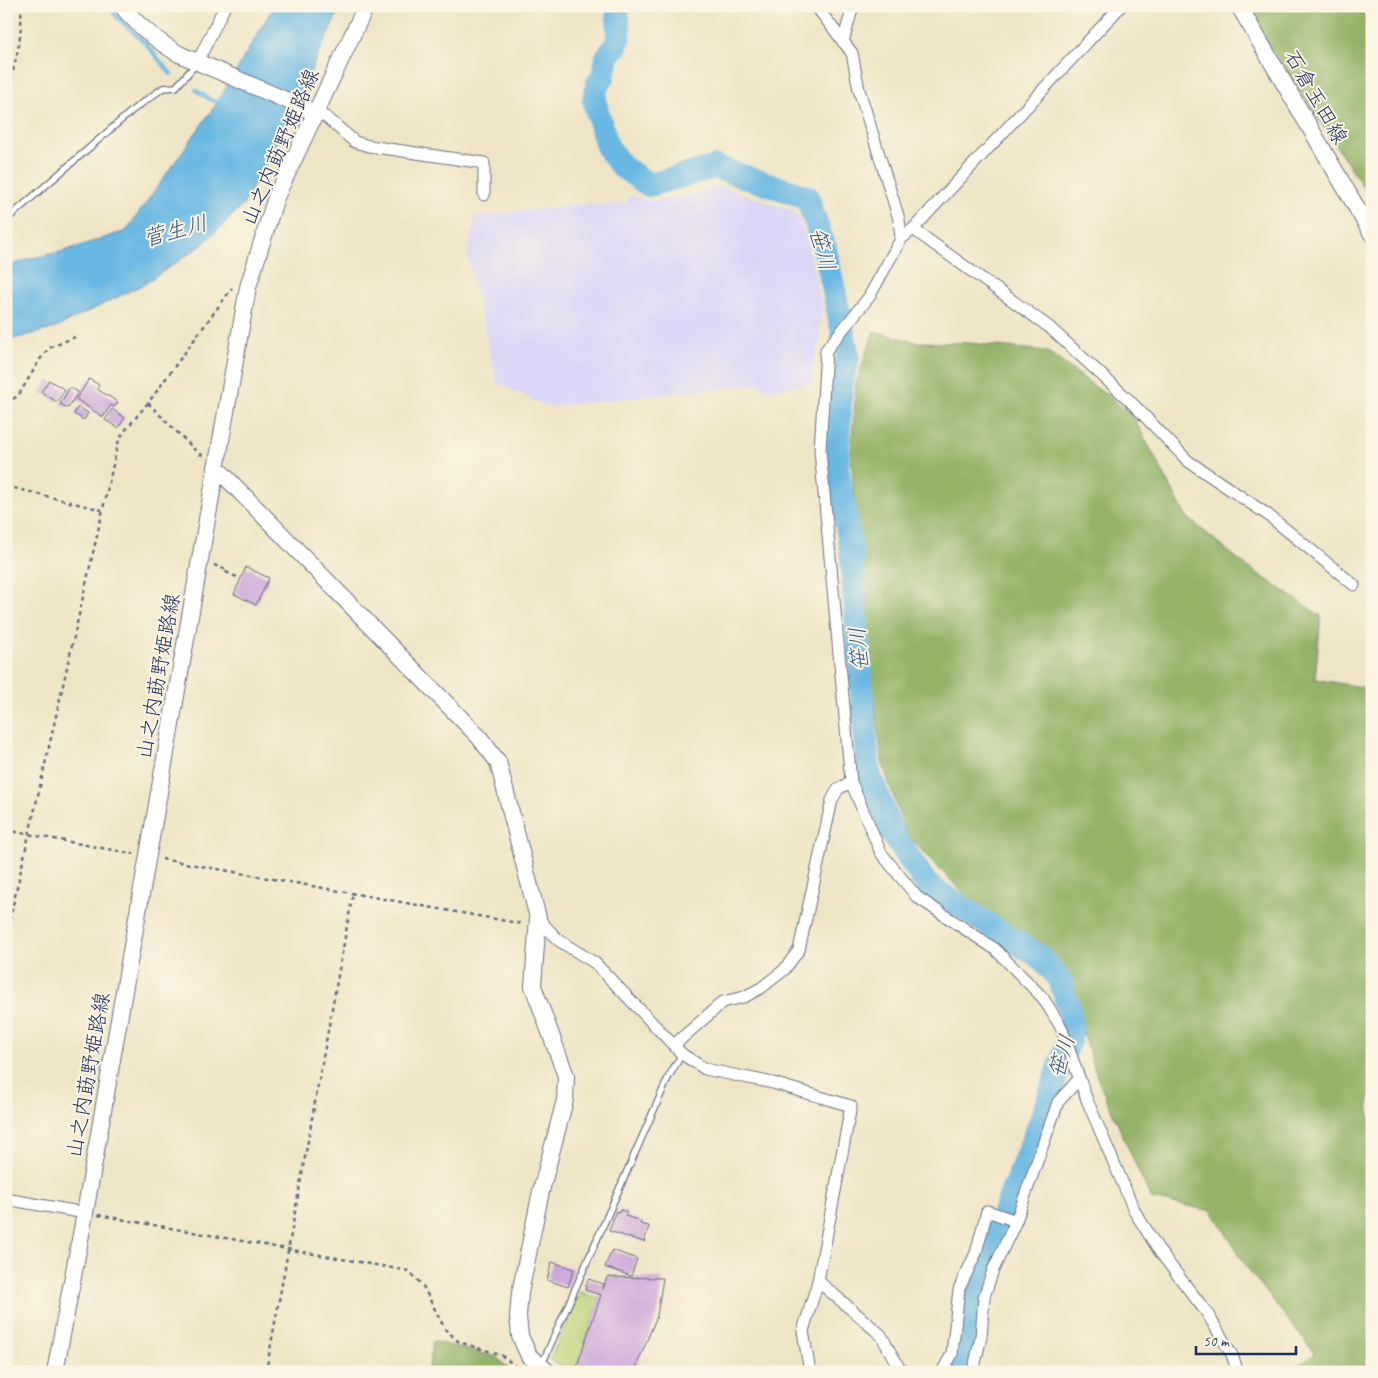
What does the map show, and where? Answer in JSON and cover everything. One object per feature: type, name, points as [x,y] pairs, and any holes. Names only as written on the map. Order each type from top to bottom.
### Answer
[{"type":"main road","points":[[122,6],[135,23],[163,44],[316,113]]},
{"type":"main road","name":"山之内莇野姫路線","points":[[55,1372],[85,1213],[248,287],[276,198],[366,6]]},
{"type":"main road","name":"石倉玉田線","points":[[1238,6],[1372,234]]},
{"type":"main road","points":[[217,463],[479,737],[498,762],[537,922],[533,986],[566,1076],[565,1100],[540,1191],[520,1293],[518,1316],[520,1336],[529,1356],[544,1370]]},
{"type":"street","points":[[203,63],[226,6]]},
{"type":"street","points":[[816,6],[852,53],[858,90],[899,219],[901,239]]},
{"type":"street","points":[[844,42],[853,6]]},
{"type":"street","points":[[1122,6],[913,229],[901,239],[869,297],[826,350],[820,450],[850,782],[881,853],[917,897],[995,949],[1043,998],[1061,1027],[1079,1079],[1135,1212],[1160,1252],[1207,1313],[1232,1355],[1238,1372]]},
{"type":"street","points":[[316,113],[326,118],[355,142],[369,146],[484,163],[484,195]]},
{"type":"street","points":[[913,229],[1050,327],[1130,400],[1188,461],[1268,515],[1354,585]]},
{"type":"street","points":[[674,1045],[723,1002],[744,997],[762,988],[784,970],[799,950],[832,800],[838,789],[850,782]]},
{"type":"street","points":[[537,922],[558,940],[595,963],[682,1054],[705,1069],[774,1083],[851,1106],[818,1281],[803,1331],[810,1372]]},
{"type":"street","points":[[973,1372],[981,1337],[984,1297],[993,1270],[1016,1221],[1058,1102],[1079,1079]]},
{"type":"street","points":[[6,1199],[85,1213]]},
{"type":"street","points":[[942,1372],[952,1354],[959,1289],[976,1253],[987,1211],[1016,1221]]},
{"type":"street","points":[[818,1281],[881,1335],[899,1368],[907,1372]]},
{"type":"lane","points":[[6,220],[134,109],[163,88],[176,87],[203,63]]},
{"type":"lane","points":[[544,1370],[669,1076],[682,1054]]},
{"type":"path","points":[[6,94],[15,66],[22,21],[22,6]]},
{"type":"path","points":[[6,936],[118,443],[235,284]]},
{"type":"path","points":[[6,403],[18,396],[40,358],[49,348],[75,337]]},
{"type":"path","points":[[148,403],[199,454],[217,463]]},
{"type":"path","points":[[6,486],[102,510]]},
{"type":"path","points":[[210,563],[227,570],[226,572],[241,579]]},
{"type":"path","points":[[6,830],[353,893],[537,922]]},
{"type":"path","points":[[266,1372],[353,893]]},
{"type":"path","points":[[85,1213],[409,1271],[423,1286],[445,1329],[458,1342],[501,1354],[524,1372]]},
{"type":"shaded area","points":[[720,186],[793,211],[802,222],[823,310],[819,326],[821,338],[813,362],[812,383],[765,391],[761,384],[549,407],[497,383],[467,255],[475,216],[578,205],[627,204],[628,195],[652,202],[686,196]]},
{"type":"green space","points":[[1243,6],[1372,6],[1372,200]]},
{"type":"green space","points":[[874,331],[916,342],[969,343],[1047,351],[1132,414],[1186,516],[1245,565],[1321,616],[1315,679],[1372,689],[1372,1088],[1368,1104],[1372,1131],[1372,1372],[1289,1372],[1315,1354],[1248,1269],[1212,1211],[1151,1199],[1098,1080],[1073,1000],[1036,945],[976,907],[906,834],[882,762],[862,602],[851,454],[856,383]]},
{"type":"green space","points":[[580,1292],[600,1298],[575,1372],[570,1372],[550,1359]]},
{"type":"green space","points":[[433,1341],[497,1357],[508,1368],[507,1372],[428,1372]]},
{"type":"water","name":"菅生川","points":[[274,6],[341,6],[281,135],[243,205],[201,246],[144,284],[55,328],[6,341],[6,268],[28,259],[64,251],[126,231],[217,103]]},
{"type":"building","points":[[89,379],[99,385],[97,389],[118,402],[114,407],[111,405],[103,417],[76,399]]},
{"type":"building","points":[[49,380],[65,390],[57,402],[41,392]]},
{"type":"building","points":[[70,387],[78,392],[68,408],[60,404]]},
{"type":"building","points":[[78,407],[88,413],[84,420],[74,414]]},
{"type":"building","points":[[112,409],[125,418],[118,428],[105,420]]},
{"type":"building","points":[[246,567],[269,578],[256,605],[234,594]]},
{"type":"building","points":[[620,1210],[627,1212],[625,1216],[641,1221],[640,1224],[649,1226],[644,1242],[609,1231],[616,1211],[619,1213]]},
{"type":"building","points":[[612,1250],[637,1259],[631,1276],[605,1267]]},
{"type":"building","points":[[552,1262],[574,1269],[568,1287],[547,1280]]},
{"type":"building","points":[[607,1277],[663,1278],[657,1316],[634,1372],[575,1372],[601,1295],[585,1290],[588,1279],[604,1284],[603,1289]]},
{"type":"waterway","points":[[110,6],[116,16],[145,43],[171,74]]},
{"type":"waterway","name":"笹川","points":[[617,6],[619,35],[616,45],[607,57],[603,77],[597,85],[594,100],[607,146],[621,166],[649,185],[715,167],[807,197],[825,249],[848,356],[841,382],[837,466],[851,549],[868,771],[892,833],[928,886],[1040,957],[1060,980],[1070,1011],[1071,1034],[1043,1115],[977,1280],[971,1342],[959,1372]]},
{"type":"waterway","points":[[196,90],[209,99],[222,104]]}]
